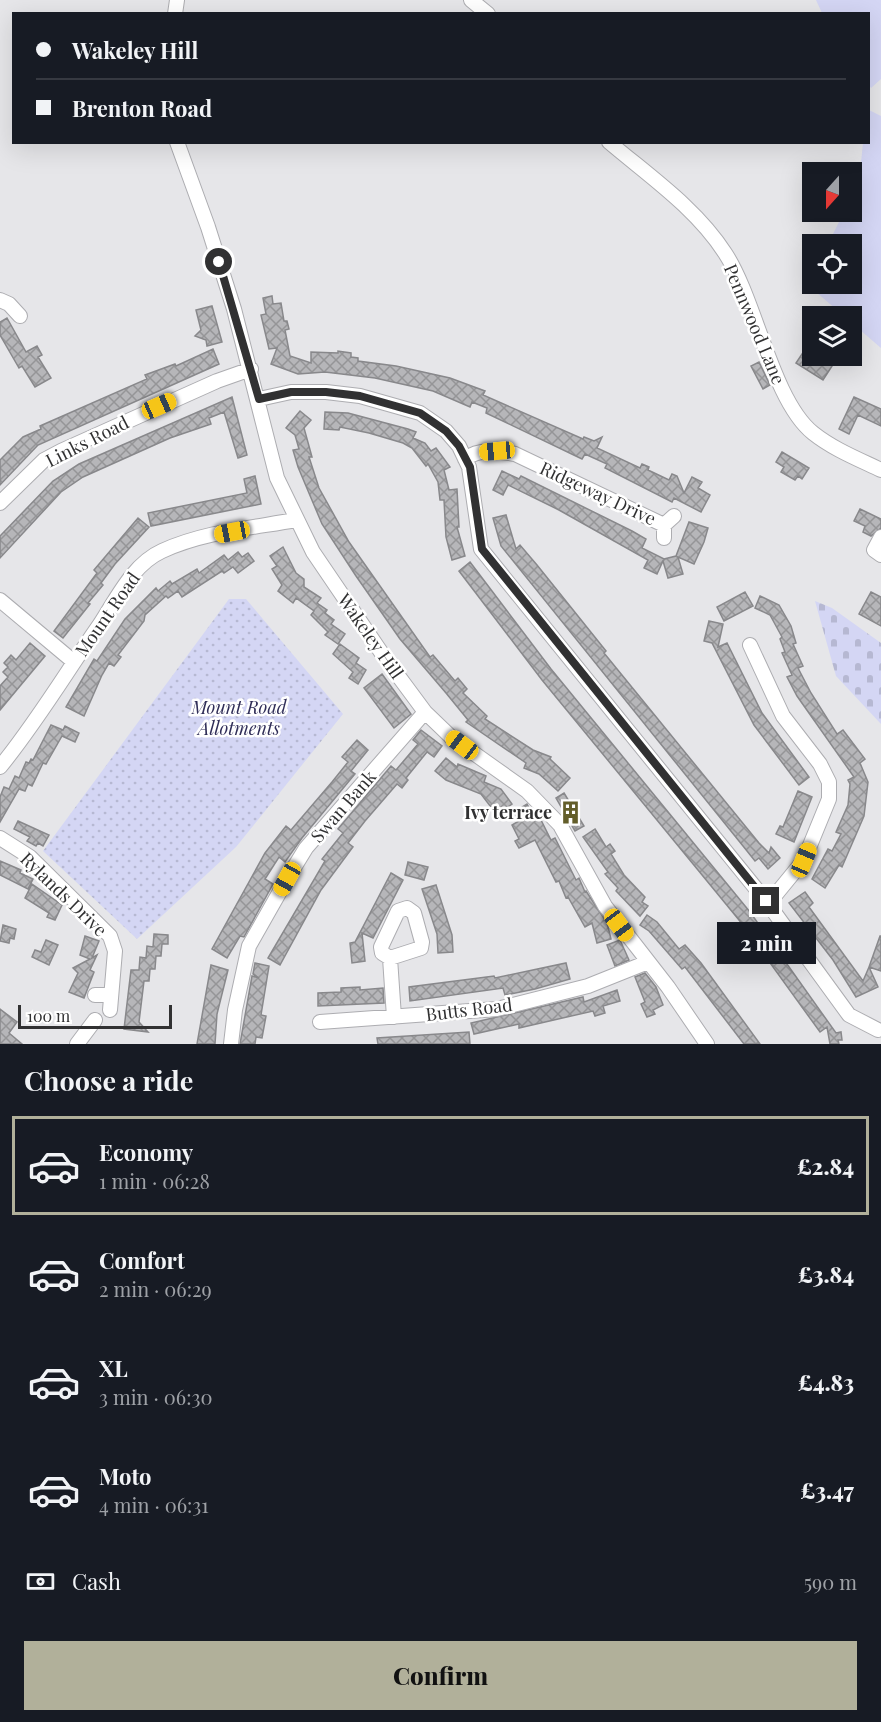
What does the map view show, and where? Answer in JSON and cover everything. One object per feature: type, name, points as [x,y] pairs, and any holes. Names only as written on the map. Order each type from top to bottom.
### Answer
[{"type":"street","points":[[473,1],[486,12]]},
{"type":"street","name":"Wakeley Hill","points":[[178,144],[208,227],[251,369],[278,478],[296,520],[339,591],[425,712],[451,737],[527,791],[548,809],[570,842],[605,906],[648,962],[703,1043]]},
{"type":"street","name":"Pennwood Lane","points":[[611,144],[681,203],[711,233],[726,254],[745,294],[788,400],[799,418],[811,432],[834,447],[881,470]]},
{"type":"street","points":[[0,300],[9,304],[20,316]]},
{"type":"street","name":"Links Road","points":[[0,503],[44,460],[217,381],[251,369]]},
{"type":"street","points":[[259,399],[291,392],[326,392],[396,405],[433,420],[459,446],[471,472],[482,549],[768,904],[849,1015],[879,1026],[872,1044]]},
{"type":"street","name":"Ridgeway Drive","points":[[465,459],[473,453],[497,451],[515,454],[667,526]]},
{"type":"street","name":"Mount Road","points":[[0,767],[126,583],[142,564],[160,551],[194,539],[296,520]]},
{"type":"street","points":[[881,537],[874,550],[881,555]]},
{"type":"street","points":[[0,600],[74,662]]},
{"type":"street","points":[[750,645],[778,707],[820,764],[830,782],[829,799],[804,860],[768,904]]},
{"type":"street","name":"Swan Bank","points":[[231,1044],[235,1010],[249,946],[287,879],[306,848],[425,712]]},
{"type":"street","name":"Rylands Drive","points":[[0,837],[30,857],[110,936],[115,951],[110,1003],[95,995]]},
{"type":"street","points":[[390,958],[394,1017]]},
{"type":"street","name":"Butts Road","points":[[320,1022],[496,1009],[588,986],[648,962]]},
{"type":"street","points":[[77,1044],[95,1020]]},
{"type":"green space","points":[[816,0],[881,0],[881,79],[871,88],[870,12],[822,12]]},
{"type":"green space","points":[[870,110],[881,116],[881,348],[862,332],[862,306],[832,306],[818,294],[862,294],[862,234],[833,234],[839,222],[862,222],[861,162],[863,144],[870,144]]},
{"type":"green space","name":"Mount Road Allotments","points":[[229,599],[246,599],[343,714],[236,847],[137,939],[43,851]]},
{"type":"green space","points":[[815,601],[832,608],[881,643],[881,724],[836,676]]},
{"type":"building","points":[[272,296],[273,304],[281,303],[284,321],[287,321],[289,329],[285,330],[290,356],[311,363],[311,352],[338,353],[338,351],[351,353],[351,357],[358,358],[358,361],[396,366],[450,378],[485,391],[483,395],[583,439],[584,437],[594,441],[602,437],[597,448],[640,468],[642,464],[649,467],[648,470],[669,480],[672,474],[677,476],[684,493],[692,477],[702,482],[698,488],[710,495],[701,512],[674,498],[672,502],[605,468],[607,464],[585,454],[582,459],[486,413],[487,408],[472,402],[470,407],[433,391],[375,378],[325,372],[298,374],[271,364],[277,348],[269,349],[261,315],[266,314],[263,298]]},
{"type":"building","points":[[212,306],[222,342],[207,346],[206,340],[195,336],[201,330],[196,310]]},
{"type":"building","points":[[7,318],[26,352],[37,346],[42,355],[38,357],[51,378],[35,387],[22,366],[19,368],[0,335],[0,322]]},
{"type":"building","points":[[213,349],[219,364],[38,445],[0,485],[0,460],[23,437],[41,429],[40,426],[147,379],[145,375],[175,364],[176,366]]},
{"type":"building","points":[[802,354],[802,366],[832,366],[823,380],[796,363]]},
{"type":"building","points":[[759,362],[770,385],[763,389],[751,366]]},
{"type":"building","points":[[232,397],[247,455],[238,458],[224,412],[209,418],[211,424],[170,438],[83,477],[61,492],[0,558],[0,536],[53,481],[79,464]]},
{"type":"building","points":[[854,397],[881,409],[881,426],[858,415],[849,434],[839,429]]},
{"type":"building","points":[[300,411],[311,420],[304,428],[312,457],[309,457],[319,488],[349,542],[430,657],[433,655],[455,681],[458,678],[467,689],[463,693],[487,716],[485,719],[533,750],[551,757],[550,759],[570,778],[558,791],[539,774],[524,768],[526,763],[466,722],[468,720],[400,639],[356,576],[322,524],[298,467],[293,450],[299,449],[295,435],[286,428]]},
{"type":"building","points":[[325,412],[348,413],[408,429],[416,432],[413,438],[425,443],[431,451],[436,448],[450,467],[444,470],[449,490],[457,489],[459,527],[457,527],[465,556],[452,560],[446,537],[444,500],[440,500],[438,482],[428,464],[426,466],[412,448],[403,443],[340,427],[339,430],[324,429]]},
{"type":"building","points":[[782,452],[809,468],[802,479],[798,476],[795,480],[781,472],[784,467],[776,462]]},
{"type":"building","points":[[502,471],[519,479],[521,476],[632,531],[646,539],[642,548],[664,559],[676,556],[689,522],[708,528],[704,542],[694,564],[678,557],[683,574],[668,578],[663,561],[657,574],[644,568],[648,560],[559,510],[508,485],[503,495],[493,490]]},
{"type":"building","points":[[255,476],[261,504],[151,526],[148,513],[247,493],[244,479]]},
{"type":"building","points":[[860,509],[881,519],[881,528],[871,536],[863,532],[865,526],[854,521]]},
{"type":"building","points":[[506,515],[516,549],[520,545],[537,565],[606,651],[604,653],[759,843],[769,853],[771,847],[780,858],[768,869],[759,858],[755,861],[501,546],[493,518]]},
{"type":"building","points":[[138,518],[149,527],[115,564],[101,583],[103,585],[88,603],[90,604],[63,638],[54,631],[97,573],[94,570]]},
{"type":"building","points":[[283,547],[296,573],[304,579],[304,587],[321,598],[317,603],[327,610],[325,613],[334,620],[331,624],[345,634],[338,644],[325,635],[328,632],[311,615],[314,611],[296,598],[293,603],[278,591],[282,585],[272,569],[277,566],[270,556]]},
{"type":"building","points":[[238,552],[242,557],[248,553],[254,561],[238,573],[233,567],[224,573],[222,571],[182,597],[178,591],[168,598],[166,596],[145,615],[144,621],[118,655],[121,657],[114,666],[109,663],[84,716],[66,707],[94,659],[97,661],[125,619],[156,588],[158,591],[170,581],[172,584],[197,569],[199,573],[224,555],[228,560]]},
{"type":"building","points":[[470,562],[551,669],[750,912],[836,1033],[841,1032],[842,1040],[838,1040],[839,1044],[830,1044],[827,1027],[820,1032],[739,920],[542,680],[459,571]]},
{"type":"building","points":[[745,592],[753,606],[724,621],[717,607]]},
{"type":"building","points":[[871,592],[881,597],[881,626],[859,614]]},
{"type":"building","points":[[760,596],[779,605],[791,626],[796,643],[793,644],[803,666],[798,668],[811,693],[837,734],[843,730],[865,759],[860,763],[868,782],[864,816],[842,867],[839,865],[825,888],[812,879],[828,849],[832,851],[841,834],[836,832],[848,805],[850,784],[848,780],[854,777],[797,696],[787,677],[792,675],[782,653],[785,652],[780,639],[782,637],[770,615],[755,608]]},
{"type":"building","points":[[709,621],[723,624],[718,647],[727,643],[762,713],[809,777],[799,785],[754,725],[712,643],[704,641]]},
{"type":"building","points":[[30,643],[45,656],[0,710],[0,686],[8,677],[3,672],[8,667],[4,663],[11,655],[16,660]]},
{"type":"building","points":[[340,644],[359,658],[356,663],[366,670],[358,684],[349,678],[353,672],[333,654]]},
{"type":"building","points":[[382,674],[411,714],[394,728],[364,688]]},
{"type":"building","points":[[51,725],[63,730],[65,726],[79,733],[75,742],[62,736],[46,764],[43,763],[32,786],[28,784],[25,791],[19,789],[0,822],[0,797],[4,787],[9,789],[15,776],[19,778],[26,762],[33,760]]},
{"type":"building","points":[[421,730],[442,746],[434,757],[427,752],[406,778],[408,780],[402,788],[397,784],[348,843],[353,847],[321,890],[280,965],[268,958],[325,861],[322,859],[343,833],[338,829],[391,766],[396,770],[418,744],[413,740]]},
{"type":"building","points":[[357,740],[368,750],[351,771],[355,774],[285,862],[279,857],[265,879],[273,884],[244,937],[240,936],[227,958],[212,949],[265,853],[286,826],[291,830],[332,782],[348,762],[342,757]]},
{"type":"building","points":[[446,758],[457,767],[458,764],[486,776],[484,782],[501,789],[512,804],[497,815],[481,794],[446,780],[435,771]]},
{"type":"building","points":[[798,791],[812,797],[794,842],[776,834],[780,826],[783,827]]},
{"type":"building","name":"Ivy terrace","points":[[564,793],[584,826],[575,831],[556,798]]},
{"type":"building","points":[[527,804],[536,820],[540,818],[551,840],[555,838],[576,880],[579,878],[585,892],[607,923],[611,939],[597,943],[592,923],[585,927],[568,897],[566,898],[559,881],[556,882],[535,840],[519,848],[515,841],[519,839],[512,825],[519,821],[514,812]]},
{"type":"building","points":[[18,821],[49,835],[43,846],[38,843],[36,846],[27,841],[30,837],[14,829]]},
{"type":"building","points":[[595,829],[606,847],[610,844],[615,851],[611,854],[624,875],[645,897],[642,902],[648,906],[640,916],[616,891],[618,888],[605,874],[608,872],[583,837]]},
{"type":"building","points":[[0,861],[21,870],[20,873],[33,879],[28,889],[0,875]]},
{"type":"building","points":[[408,862],[428,867],[424,880],[405,875]]},
{"type":"building","points":[[391,873],[403,880],[373,938],[362,933],[365,961],[352,963],[350,943],[355,942]]},
{"type":"building","points":[[32,884],[62,905],[55,920],[47,917],[49,913],[25,898]]},
{"type":"building","points":[[436,885],[452,935],[453,952],[438,953],[437,934],[422,889]]},
{"type":"building","points":[[805,892],[813,903],[809,907],[863,981],[869,967],[878,987],[856,997],[833,960],[789,903]]},
{"type":"building","points":[[647,915],[657,922],[679,949],[685,945],[701,963],[760,1044],[744,1044],[685,967],[682,969],[649,931],[640,925]]},
{"type":"building","points":[[3,925],[16,929],[14,939],[10,938],[9,943],[0,941]]},
{"type":"building","points":[[154,934],[168,935],[168,944],[162,944],[161,956],[156,956],[155,969],[150,969],[149,981],[144,981],[139,1022],[148,1032],[124,1029],[131,970],[139,970],[140,957],[146,958],[147,946],[153,947]]},
{"type":"building","points":[[85,936],[99,941],[92,958],[97,955],[90,970],[94,972],[84,998],[69,992],[78,973],[73,968],[90,959],[80,955]]},
{"type":"building","points":[[881,936],[881,971],[869,967]]},
{"type":"building","points":[[46,940],[58,945],[49,965],[32,957],[35,950],[41,952]]},
{"type":"building","points":[[620,940],[629,960],[615,966],[607,945]]},
{"type":"building","points":[[255,963],[269,966],[261,1015],[266,1016],[262,1038],[256,1037],[255,1044],[240,1044],[252,976],[259,978],[253,974]]},
{"type":"building","points":[[566,963],[570,979],[535,989],[505,995],[503,988],[410,1001],[409,987],[494,976],[495,978]]},
{"type":"building","points":[[211,965],[228,970],[217,1014],[215,1044],[197,1044]]},
{"type":"building","points":[[645,973],[656,987],[663,1005],[653,1010],[655,1014],[647,1017],[641,1004],[645,1002],[635,977]]},
{"type":"building","points":[[360,987],[360,990],[383,988],[384,1003],[318,1006],[318,993],[341,992],[341,988]]},
{"type":"building","points":[[617,990],[620,1001],[603,1006],[605,1013],[595,1016],[593,1011],[519,1028],[519,1024],[474,1034],[471,1023],[583,997],[584,1002]]},
{"type":"building","points":[[0,1009],[17,1022],[9,1033],[22,1044],[0,1044]]},
{"type":"building","points":[[469,1032],[470,1044],[378,1044],[377,1038]]},
{"type":"place","name":"Ivy terrace","points":[[570,812]]},
{"type":"route","points":[[219,262],[259,399],[291,392],[326,392],[360,396],[420,413],[433,420],[459,446],[470,467],[476,525],[482,549],[766,901]]}]
